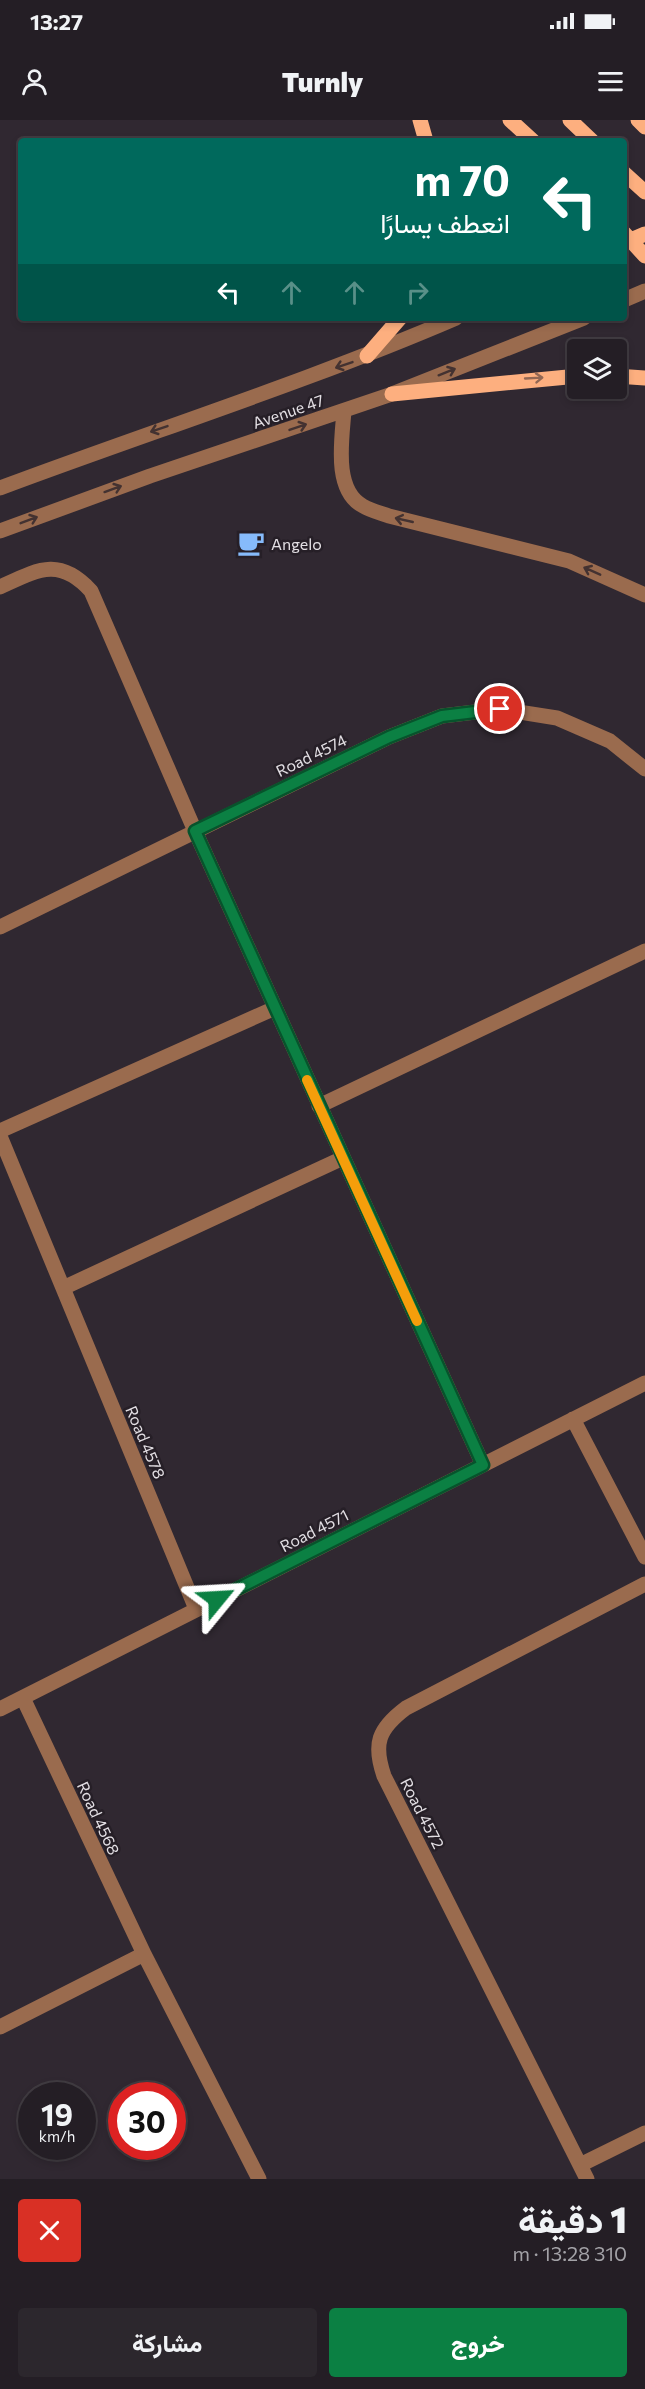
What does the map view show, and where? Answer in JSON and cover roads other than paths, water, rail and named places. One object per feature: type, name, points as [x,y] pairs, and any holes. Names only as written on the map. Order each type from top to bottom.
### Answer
[{"type":"main road","points":[[420,120],[425,138]]},
{"type":"main road","points":[[510,120],[530,138]]},
{"type":"main road","points":[[570,120],[589,138]]},
{"type":"main road","points":[[638,120],[645,127]]},
{"type":"main road","points":[[627,176],[645,192]]},
{"type":"main road","points":[[634,238],[645,256]]},
{"type":"main road","points":[[367,356],[397,321]]},
{"type":"main road","points":[[392,394],[567,377]]},
{"type":"main road","points":[[627,377],[645,378]]},
{"type":"street","points":[[627,299],[645,291]]},
{"type":"street","name":"Avenue 47","points":[[0,489],[139,436],[367,356],[449,321]]},
{"type":"street","name":"Avenue 47","points":[[0,531],[150,476],[392,394],[576,321]]},
{"type":"street","points":[[344,411],[340,463],[342,475],[361,506],[389,516],[569,561],[645,595]]},
{"type":"street","points":[[0,587],[37,570],[58,569],[77,575],[91,591],[195,831],[483,1465]]},
{"type":"street","name":"Road 4574","points":[[0,927],[389,737],[442,716],[500,709],[557,718],[610,741],[645,770]]},
{"type":"street","points":[[319,1106],[645,951]]},
{"type":"street","name":"Road 4578","points":[[196,1609],[0,1133],[275,1008]]},
{"type":"street","points":[[63,1288],[343,1158]]},
{"type":"street","name":"Road 4571","points":[[0,1709],[645,1383]]},
{"type":"street","points":[[573,1419],[645,1557]]},
{"type":"street","name":"Road 4572","points":[[584,2172],[384,1776],[378,1758],[380,1737],[390,1720],[406,1708],[645,1584]]},
{"type":"street","name":"Road 4568","points":[[22,1698],[144,1954],[259,2179]]},
{"type":"street","points":[[0,2027],[144,1954]]},
{"type":"street","points":[[584,2172],[645,2133]]},
{"type":"place","name":"Angelo","points":[[251,543]]}]
